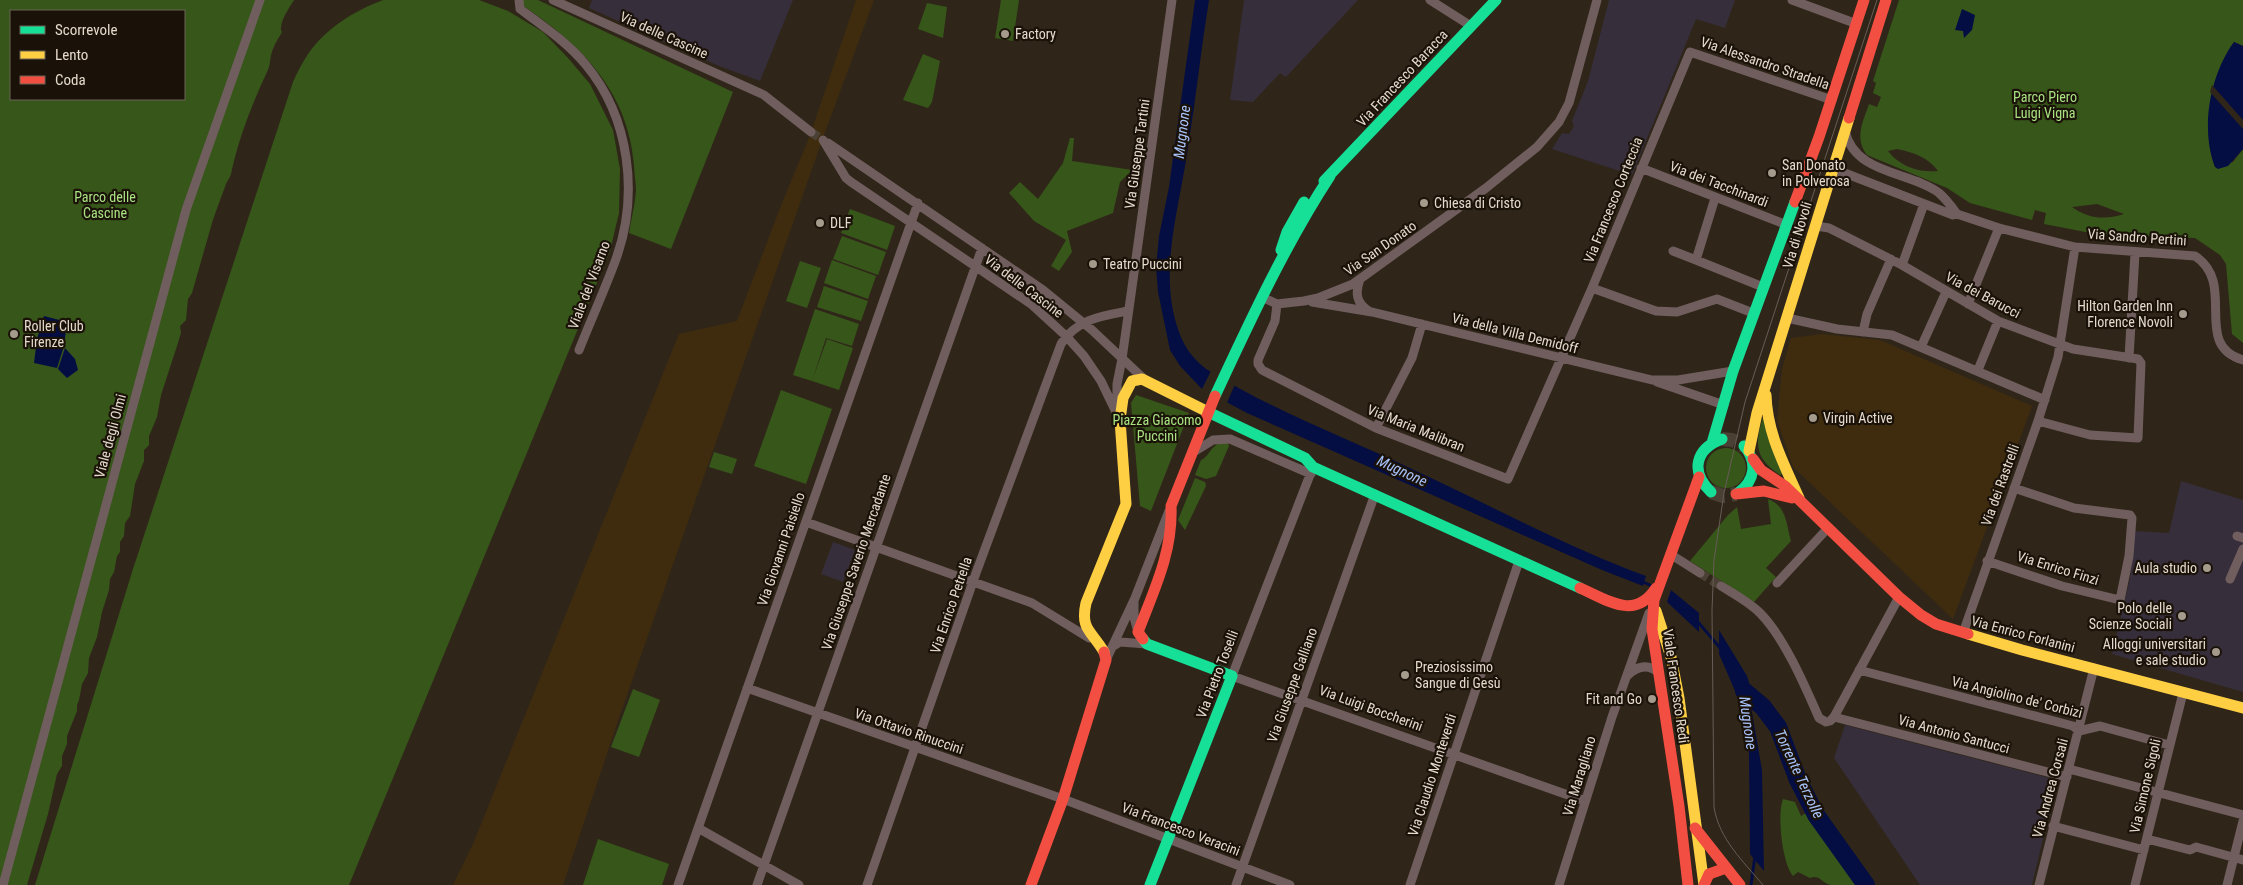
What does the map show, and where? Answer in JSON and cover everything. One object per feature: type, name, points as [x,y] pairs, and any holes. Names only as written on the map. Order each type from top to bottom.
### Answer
[{"type":"main road","name":"Via Francesco Baracca","points":[[1210,407],[1274,272],[1330,176],[1496,0]]},
{"type":"main road","name":"Via di Novoli","points":[[1653,598],[1699,477],[1698,459],[1704,449],[1717,441],[1718,428],[1732,371],[1832,100],[1864,0]]},
{"type":"main road","name":"Via di Novoli","points":[[1736,494],[1747,487],[1752,478],[1754,469],[1748,452],[1751,432],[1886,0]]},
{"type":"main road","points":[[1032,885],[1063,799],[1106,660],[1105,654],[1085,626],[1082,616],[1126,504],[1120,420],[1122,402],[1128,385],[1137,379],[1144,379],[1210,407],[1305,458],[1312,471],[1375,494],[1618,605],[1640,605],[1653,598]]},
{"type":"main road","points":[[1767,379],[1766,405],[1771,430],[1800,501]]},
{"type":"main road","points":[[1147,644],[1138,632],[1170,544],[1171,506],[1210,407]]},
{"type":"main road","name":"Via Enrico Forlanini","points":[[1748,452],[1761,470],[1784,486],[1899,597],[1925,618],[1943,627],[1962,633],[2243,708]]},
{"type":"main road","points":[[1688,507],[1694,501],[1711,493],[1699,477]]},
{"type":"main road","name":"Via Enrico Forlanini","points":[[1736,494],[1749,490],[1765,489],[1800,501]]},
{"type":"main road","name":"Viale Francesco Redi","points":[[1653,598],[1652,635],[1660,674],[1688,885]]},
{"type":"main road","name":"Viale Francesco Redi","points":[[1653,598],[1671,657],[1679,698],[1704,885]]},
{"type":"main road","name":"Via Luigi Boccherini","points":[[1147,644],[1232,676]]},
{"type":"main road","name":"Via Pietro Toselli","points":[[1150,885],[1232,676]]},
{"type":"main road","points":[[1679,808],[1740,885]]},
{"type":"main road","points":[[1704,885],[1710,873],[1726,868]]},
{"type":"street","name":"Viale degli Olmi","points":[[3,885],[186,210],[260,0]]},
{"type":"street","name":"Viale del Visarno","points":[[519,0],[520,9],[556,34],[586,65],[595,79],[616,120],[629,174],[628,202],[616,257],[579,350]]},
{"type":"street","name":"Via delle Cascine","points":[[553,0],[764,95],[811,132]]},
{"type":"street","name":"Via Giuseppe Tartini","points":[[1128,311],[1172,0]]},
{"type":"street","points":[[1430,0],[1471,26]]},
{"type":"street","name":"Via San Donato","points":[[1277,304],[1304,301],[1330,294],[1360,279],[1486,188],[1537,147],[1564,113],[1572,94],[1597,0]]},
{"type":"street","points":[[1792,0],[1857,24]]},
{"type":"street","name":"Via Alessandro Stradella","points":[[1690,52],[1832,100]]},
{"type":"street","name":"Via Francesco Corteccia","points":[[1561,359],[1690,52]]},
{"type":"street","points":[[1845,129],[1850,145],[1865,160],[1934,190],[1944,198],[1956,214]]},
{"type":"street","name":"Via delle Cascine","points":[[1082,323],[1043,290],[824,140],[848,180],[1031,304],[1066,336],[1084,356],[1105,388],[1120,420]]},
{"type":"street","name":"Via dei Tacchinardi","points":[[1641,168],[1787,225]]},
{"type":"street","name":"Via Sandro Pertini","points":[[1831,179],[1835,173],[1842,172],[1953,215],[1956,214],[1998,228],[2075,246],[2135,253],[2192,255],[2204,263],[2210,272],[2214,286],[2219,341],[2226,353],[2243,360]]},
{"type":"street","points":[[1696,260],[1715,198]]},
{"type":"street","points":[[910,223],[918,203]]},
{"type":"street","points":[[1902,265],[1924,204]]},
{"type":"street","name":"Via Giovanni Paisiello","points":[[678,885],[910,223]]},
{"type":"street","name":"Via dei Barucci","points":[[1816,226],[1829,228],[1902,265],[1998,321],[2061,345],[2138,359],[2142,367],[2138,438],[2090,435],[2038,421]]},
{"type":"street","points":[[1968,304],[1998,228]]},
{"type":"street","name":"Via dei Rastrelli","points":[[1962,633],[2045,400],[2061,345],[2075,246]]},
{"type":"street","name":"Via Giuseppe Saverio Mercadante","points":[[757,885],[982,248]]},
{"type":"street","points":[[1673,251],[1763,287]]},
{"type":"street","points":[[2129,358],[2135,253]]},
{"type":"street","points":[[1863,332],[1867,314],[1891,260]]},
{"type":"street","points":[[1360,279],[1357,290],[1358,299],[1361,305],[1372,312]]},
{"type":"street","points":[[1592,288],[1656,311],[1677,312],[1717,299],[1753,313]]},
{"type":"street","points":[[1921,347],[1946,292]]},
{"type":"street","points":[[1262,297],[1277,304]]},
{"type":"street","name":"Via della Villa Demidoff","points":[[1304,301],[1372,312],[1652,380],[1724,405]]},
{"type":"street","name":"Via Maria Malibran","points":[[1277,304],[1275,321],[1258,360],[1259,368],[1376,428],[1508,479],[1561,359]]},
{"type":"street","points":[[1066,336],[1082,323],[1128,311],[1116,392],[1120,420]]},
{"type":"street","points":[[1787,318],[1838,329],[1887,334],[1978,370],[2045,400]]},
{"type":"street","points":[[1978,370],[1998,321]]},
{"type":"street","points":[[1082,323],[1144,379]]},
{"type":"street","points":[[1376,428],[1414,354],[1422,324]]},
{"type":"street","name":"Via Enrico Petrella","points":[[867,885],[973,582],[1060,347],[1066,336]]},
{"type":"street","name":"Via della Villa Demidoff","points":[[1652,380],[1678,380],[1732,371]]},
{"type":"street","points":[[1192,453],[1216,439],[1230,439],[1312,471]]},
{"type":"street","name":"Via Pietro Toselli","points":[[1232,676],[1312,471]]},
{"type":"street","name":"Via Enrico Finzi","points":[[1988,561],[2062,586],[2120,600],[2128,556],[2132,518],[2130,515],[2074,508],[2014,488]]},
{"type":"street","name":"Via Giuseppe Galliano","points":[[1236,885],[1375,494]]},
{"type":"street","points":[[1106,660],[1135,598],[1171,506]]},
{"type":"street","points":[[806,522],[973,582],[1047,611],[1096,642]]},
{"type":"street","points":[[1777,583],[1828,528]]},
{"type":"street","points":[[2230,579],[2243,548]]},
{"type":"street","points":[[1670,554],[1700,573]]},
{"type":"street","name":"Via Claudio Monteverdi","points":[[1410,885],[1519,561]]},
{"type":"street","points":[[1721,586],[1751,606],[1767,622],[1796,670],[1819,718],[1826,722],[1834,717],[1899,597]]},
{"type":"street","points":[[1135,598],[1134,617],[1138,632]]},
{"type":"street","name":"Via Maragliano","points":[[1558,885],[1653,598]]},
{"type":"street","points":[[1112,647],[1120,642],[1147,644]]},
{"type":"street","points":[[1627,676],[1634,669],[1642,666],[1652,668],[1660,674]]},
{"type":"street","name":"Via Andrea Corsali","points":[[2039,885],[2094,668]]},
{"type":"street","name":"Via Angiolino de' Corbizi","points":[[1859,670],[2073,726],[2079,730],[2098,726],[2169,744]]},
{"type":"street","name":"Via Luigi Boccherini","points":[[1232,676],[1454,753],[1585,801]]},
{"type":"street","name":"Via Ottavio Rinuccini","points":[[747,688],[1063,799]]},
{"type":"street","name":"Via Simone Sigoli","points":[[2135,885],[2159,794],[2159,782],[2183,692]]},
{"type":"street","name":"Via Antonio Santucci","points":[[1834,717],[2243,815]]},
{"type":"street","name":"Via Francesco Veracini","points":[[1063,799],[1290,885]]},
{"type":"street","points":[[2227,885],[2243,821]]},
{"type":"street","points":[[2054,826],[2144,850]]},
{"type":"street","points":[[698,828],[799,885]]},
{"type":"street","points":[[2147,839],[2190,850],[2196,847],[2243,860]]},
{"type":"shaded area","points":[[592,0],[793,0],[760,81],[719,66],[589,8]]},
{"type":"shaded area","points":[[856,0],[874,0],[825,132],[620,715],[563,885],[453,885],[473,844],[679,334],[737,321],[809,138]]},
{"type":"shaded area","points":[[1244,0],[1358,0],[1286,77],[1280,73],[1253,102],[1230,100]]},
{"type":"shaded area","points":[[1609,0],[1735,0],[1725,28],[1696,19],[1632,175],[1552,149],[1562,133],[1569,134],[1574,126],[1572,121],[1588,81]]},
{"type":"shaded area","points":[[1822,334],[1880,340],[2032,406],[1953,619],[1793,467],[1777,420],[1782,369],[1791,338]]},
{"type":"shaded area","name":"Polo delle Scienze Sociali","points":[[2181,481],[2243,500],[2243,692],[2112,654],[2130,578],[2134,531],[2169,533]]},
{"type":"shaded area","points":[[833,542],[855,550],[843,582],[821,574]]},
{"type":"shaded area","points":[[1845,725],[2057,780],[2032,885],[1920,885],[1834,758]]},
{"type":"green space","name":"Parco delle Cascine","points":[[0,0],[294,0],[283,20],[282,33],[273,49],[268,70],[246,122],[237,148],[231,175],[212,223],[192,293],[188,299],[186,320],[180,326],[181,333],[161,395],[157,417],[149,436],[149,445],[144,450],[144,461],[135,484],[130,516],[125,523],[124,536],[120,542],[120,552],[110,579],[97,637],[89,658],[88,673],[82,684],[77,711],[67,736],[67,744],[62,756],[62,766],[57,774],[48,814],[27,885],[0,885]]},
{"type":"green space","points":[[383,0],[479,0],[508,11],[543,32],[568,58],[590,84],[613,130],[620,169],[619,213],[610,251],[349,885],[35,885],[133,569],[293,82],[308,54],[323,36],[351,15]]},
{"type":"green space","points":[[522,0],[538,0],[733,92],[671,249],[629,233],[636,191],[634,165],[630,138],[622,114],[611,92],[581,53],[563,36],[522,5]]},
{"type":"green space","points":[[1001,0],[1019,0],[1013,41],[995,38]]},
{"type":"green space","name":"Parco Piero Luigi Vigna","points":[[1899,0],[2243,0],[2243,46],[2234,42],[2219,70],[2211,103],[2209,136],[2215,167],[2233,162],[2243,149],[2243,343],[2232,334],[2226,264],[2220,255],[2195,238],[2096,234],[2044,224],[2046,213],[2035,210],[2032,220],[1970,203],[1947,188],[1867,155],[1863,149],[1860,136],[1862,124],[1869,104],[1877,107],[1881,97],[1873,93],[1876,83],[1873,81]],"holes":[[[1897,149],[1920,156],[1930,162],[1938,171],[1917,170],[1904,165],[1888,151]],[[2097,204],[2124,214],[2104,218],[2084,214],[2072,207]]]},
{"type":"green space","points":[[927,3],[947,7],[943,38],[918,29]]},
{"type":"green space","points":[[923,54],[940,61],[932,102],[928,108],[903,100]]},
{"type":"green space","points":[[1070,138],[1074,138],[1072,161],[1139,171],[1139,173],[1130,172],[1120,182],[1113,213],[1067,231],[1072,252],[1059,271],[1051,266],[1066,240],[1034,221],[1009,193],[1020,182],[1038,199],[1063,163]]},
{"type":"green space","name":"DLF","points":[[850,209],[895,226],[887,250],[841,233]]},
{"type":"green space","name":"DLF","points":[[842,236],[886,252],[878,275],[833,259]]},
{"type":"green space","points":[[832,260],[876,276],[868,299],[824,283]]},
{"type":"green space","name":"DLF","points":[[800,261],[821,268],[807,308],[786,301]]},
{"type":"green space","points":[[824,286],[868,301],[861,321],[817,307]]},
{"type":"green space","points":[[815,309],[859,324],[852,346],[826,338],[812,381],[793,375]]},
{"type":"green space","points":[[827,339],[853,348],[839,390],[812,381]]},
{"type":"green space","points":[[781,390],[832,409],[806,484],[754,466]]},
{"type":"green space","name":"Piazza Giacomo Puccini","points":[[1136,395],[1189,413],[1151,511],[1140,506],[1131,403]]},
{"type":"green space","points":[[1764,414],[1784,473],[1780,475],[1765,462],[1759,449],[1759,433]]},
{"type":"green space","points":[[1220,443],[1228,443],[1229,446],[1216,476],[1206,479],[1195,475],[1201,460]]},
{"type":"green space","points":[[1726,448],[1740,454],[1746,468],[1740,482],[1726,488],[1712,482],[1706,468],[1712,454]]},
{"type":"green space","points":[[714,452],[737,459],[732,474],[709,467]]},
{"type":"green space","points":[[1195,478],[1205,482],[1206,486],[1185,530],[1178,520]]},
{"type":"green space","points":[[1768,499],[1779,506],[1785,516],[1791,541],[1766,568],[1776,577],[1754,602],[1690,561],[1728,515],[1737,507],[1741,529],[1771,524]]},
{"type":"green space","points":[[633,689],[660,700],[639,757],[611,747]]},
{"type":"green space","points":[[1783,799],[1795,802],[1801,816],[1809,811],[1863,885],[1831,885],[1819,878],[1810,878],[1798,872],[1793,876],[1789,870],[1783,850],[1780,816]]},
{"type":"green space","points":[[598,839],[669,864],[662,885],[583,885]]},
{"type":"water","points":[[1195,0],[1209,0],[1191,129],[1172,239],[1170,263],[1173,309],[1181,338],[1188,350],[1211,372],[1260,399],[1559,539],[1646,576],[1643,586],[1602,570],[1247,413],[1202,389],[1180,366],[1170,350],[1158,292],[1156,268],[1159,236],[1169,187]]},
{"type":"water","points":[[1962,9],[1975,15],[1972,30],[1964,38],[1963,31],[1955,30]]},
{"type":"water","points":[[2234,42],[2243,46],[2243,149],[2228,166],[2218,169],[2215,167],[2208,136],[2210,102],[2219,70]]},
{"type":"water","points":[[44,316],[67,322],[64,346],[57,368],[34,363],[37,339]]},
{"type":"water","points":[[65,348],[75,359],[78,370],[67,378],[58,369]]},
{"type":"water","points":[[1671,590],[1699,613],[1699,632],[1667,602]]},
{"type":"water","points":[[1719,630],[1747,676],[1750,686],[1751,707],[1762,770],[1764,871],[1750,854],[1749,753],[1739,700],[1719,654]]},
{"type":"pier","points":[[2212,85],[2243,120],[2243,129],[2210,92]]},
{"type":"pier","points":[[1212,369],[1236,382],[1226,405],[1201,391]]},
{"type":"waterway","name":"Mugnone","points":[[1641,581],[1654,587]]},
{"type":"waterway","name":"Mugnone","points":[[1698,622],[1721,649]]},
{"type":"waterway","name":"Torrente Terzolle","points":[[1744,691],[1763,707],[1778,727],[1798,780],[1816,815],[1866,885]]},
{"type":"waterway","name":"Mugnone","points":[[1751,885],[1755,856]]},
{"type":"tunnel","points":[[811,132],[823,140]]},
{"type":"tunnel","points":[[1722,439],[1732,440],[1744,446]]},
{"type":"tunnel","points":[[1711,492],[1723,496],[1736,494]]},
{"type":"tunnel","points":[[1700,573],[1721,586]]},
{"type":"tram line","points":[[1763,885],[1726,839],[1714,807],[1712,610],[1714,560],[1724,493],[1745,402],[1877,0]]},
{"type":"traffic: fast","points":[[1324,181],[1496,0]]},
{"type":"traffic: fast","points":[[1215,396],[1283,256],[1330,176]]},
{"type":"traffic: fast","points":[[1281,250],[1287,232],[1304,202]]},
{"type":"traffic: fast","points":[[1712,443],[1733,371],[1795,202]]},
{"type":"traffic: fast","points":[[1208,412],[1305,458],[1313,467],[1580,588]]},
{"type":"traffic: fast","points":[[1711,492],[1700,477],[1698,462],[1706,449],[1722,439]]},
{"type":"traffic: fast","points":[[1738,493],[1748,483],[1753,471],[1751,458],[1744,446]]},
{"type":"traffic: fast","points":[[1143,639],[1147,644],[1232,676],[1150,885]]},
{"type":"traffic: slow","points":[[1749,451],[1757,413],[1849,118]]},
{"type":"traffic: slow","points":[[1104,652],[1088,630],[1085,612],[1086,603],[1126,504],[1120,420],[1123,398],[1132,381],[1142,379],[1208,412]]},
{"type":"traffic: slow","points":[[1766,395],[1769,422],[1773,435],[1799,498]]},
{"type":"traffic: slow","points":[[1656,611],[1671,657],[1679,698],[1704,885]]},
{"type":"traffic: slow","points":[[1968,634],[2243,708]]},
{"type":"traffic: jam","points":[[1795,202],[1819,137],[1864,0]]},
{"type":"traffic: jam","points":[[1849,118],[1886,0]]},
{"type":"traffic: jam","points":[[1143,639],[1138,632],[1166,555],[1171,523],[1171,506],[1215,396]]},
{"type":"traffic: jam","points":[[1753,459],[1761,470],[1785,486],[1899,597],[1921,615],[1936,624],[1968,634]]},
{"type":"traffic: jam","points":[[1688,885],[1679,806],[1652,629],[1654,600],[1699,477]]},
{"type":"traffic: jam","points":[[1736,494],[1764,491],[1792,498]]},
{"type":"traffic: jam","points":[[1580,588],[1610,602],[1630,606],[1639,604],[1648,598],[1656,588]]},
{"type":"traffic: jam","points":[[1031,885],[1063,799],[1106,660],[1104,652]]},
{"type":"traffic: jam","points":[[1695,828],[1740,885]]},
{"type":"traffic: jam","points":[[1704,885],[1709,874],[1726,868]]},
{"type":"place","name":"Factory","points":[[1005,34]]},
{"type":"place","name":"San Donato in Polverosa","points":[[1772,173]]},
{"type":"place","name":"Chiesa di Cristo","points":[[1424,203]]},
{"type":"place","name":"DLF","points":[[820,223]]},
{"type":"place","name":"Teatro Puccini","points":[[1093,264]]},
{"type":"place","name":"Hilton Garden Inn Florence Novoli","points":[[2183,314]]},
{"type":"place","name":"Roller Club Firenze","points":[[14,334]]},
{"type":"place","name":"Virgin Active","points":[[1813,418]]},
{"type":"place","name":"Aula studio","points":[[2207,568]]},
{"type":"place","name":"Polo delle Scienze Sociali","points":[[2182,616]]},
{"type":"place","name":"Alloggi universitari e sale studio","points":[[2216,652]]},
{"type":"place","name":"Preziosissimo Sangue di Gesù","points":[[1405,675]]},
{"type":"place","name":"Fit and Go","points":[[1652,699]]}]
